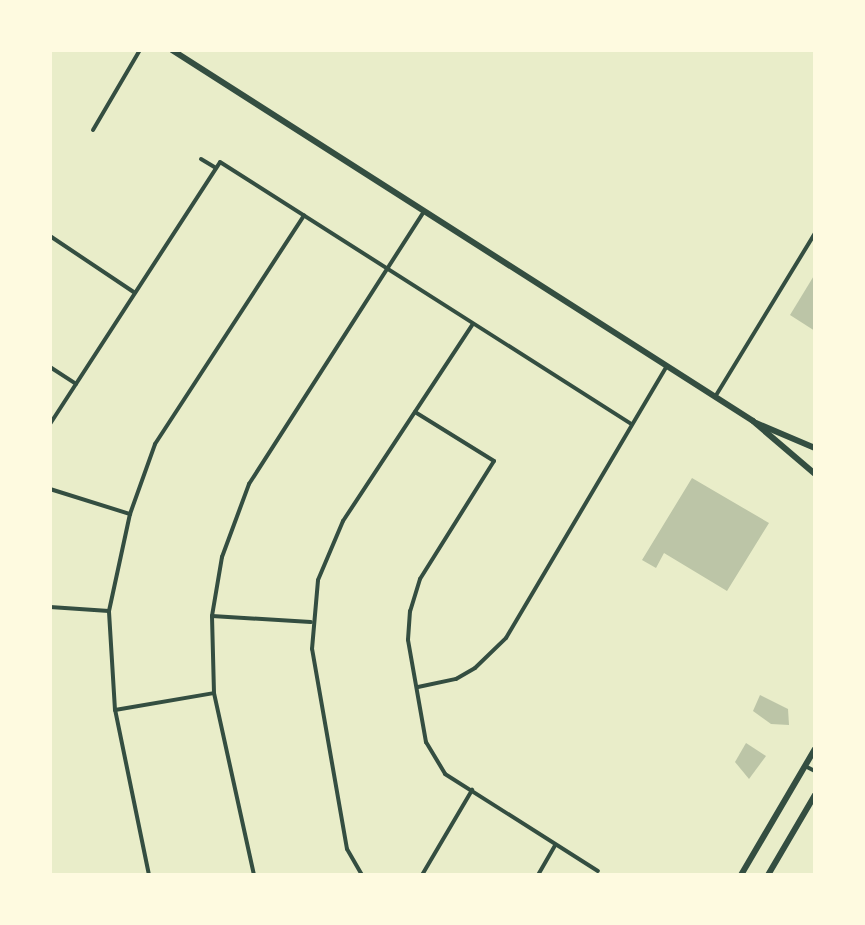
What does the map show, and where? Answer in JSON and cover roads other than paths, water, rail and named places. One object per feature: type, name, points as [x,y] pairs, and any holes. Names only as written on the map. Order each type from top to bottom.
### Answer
[{"type":"main road","points":[[172,50],[753,421],[815,474]]},
{"type":"main road","points":[[753,421],[815,448]]},
{"type":"main road","points":[[741,875],[815,749]]},
{"type":"main road","points":[[768,875],[815,795]]},
{"type":"street","points":[[93,130],[140,50]]},
{"type":"street","points":[[201,159],[216,168]]},
{"type":"street","points":[[50,424],[220,162],[631,424]]},
{"type":"street","points":[[254,875],[214,693],[212,616],[239,503],[424,211]]},
{"type":"street","points":[[149,875],[115,710],[109,611],[130,514],[155,444],[304,215]]},
{"type":"street","points":[[715,397],[815,233]]},
{"type":"street","points":[[50,236],[135,293]]},
{"type":"street","points":[[362,875],[347,849],[311,622],[330,544],[473,324]]},
{"type":"street","points":[[418,687],[456,679],[475,668],[506,638],[667,366]]},
{"type":"street","points":[[50,367],[76,384]]},
{"type":"street","points":[[415,412],[494,461],[420,579],[408,640],[426,742],[445,774],[598,871]]},
{"type":"street","points":[[50,489],[130,514]]},
{"type":"street","points":[[50,607],[109,611]]},
{"type":"street","points":[[212,616],[311,622]]},
{"type":"street","points":[[115,710],[214,693]]},
{"type":"street","points":[[805,766],[815,771]]},
{"type":"street","points":[[422,875],[472,790]]},
{"type":"street","points":[[538,875],[555,845]]}]
